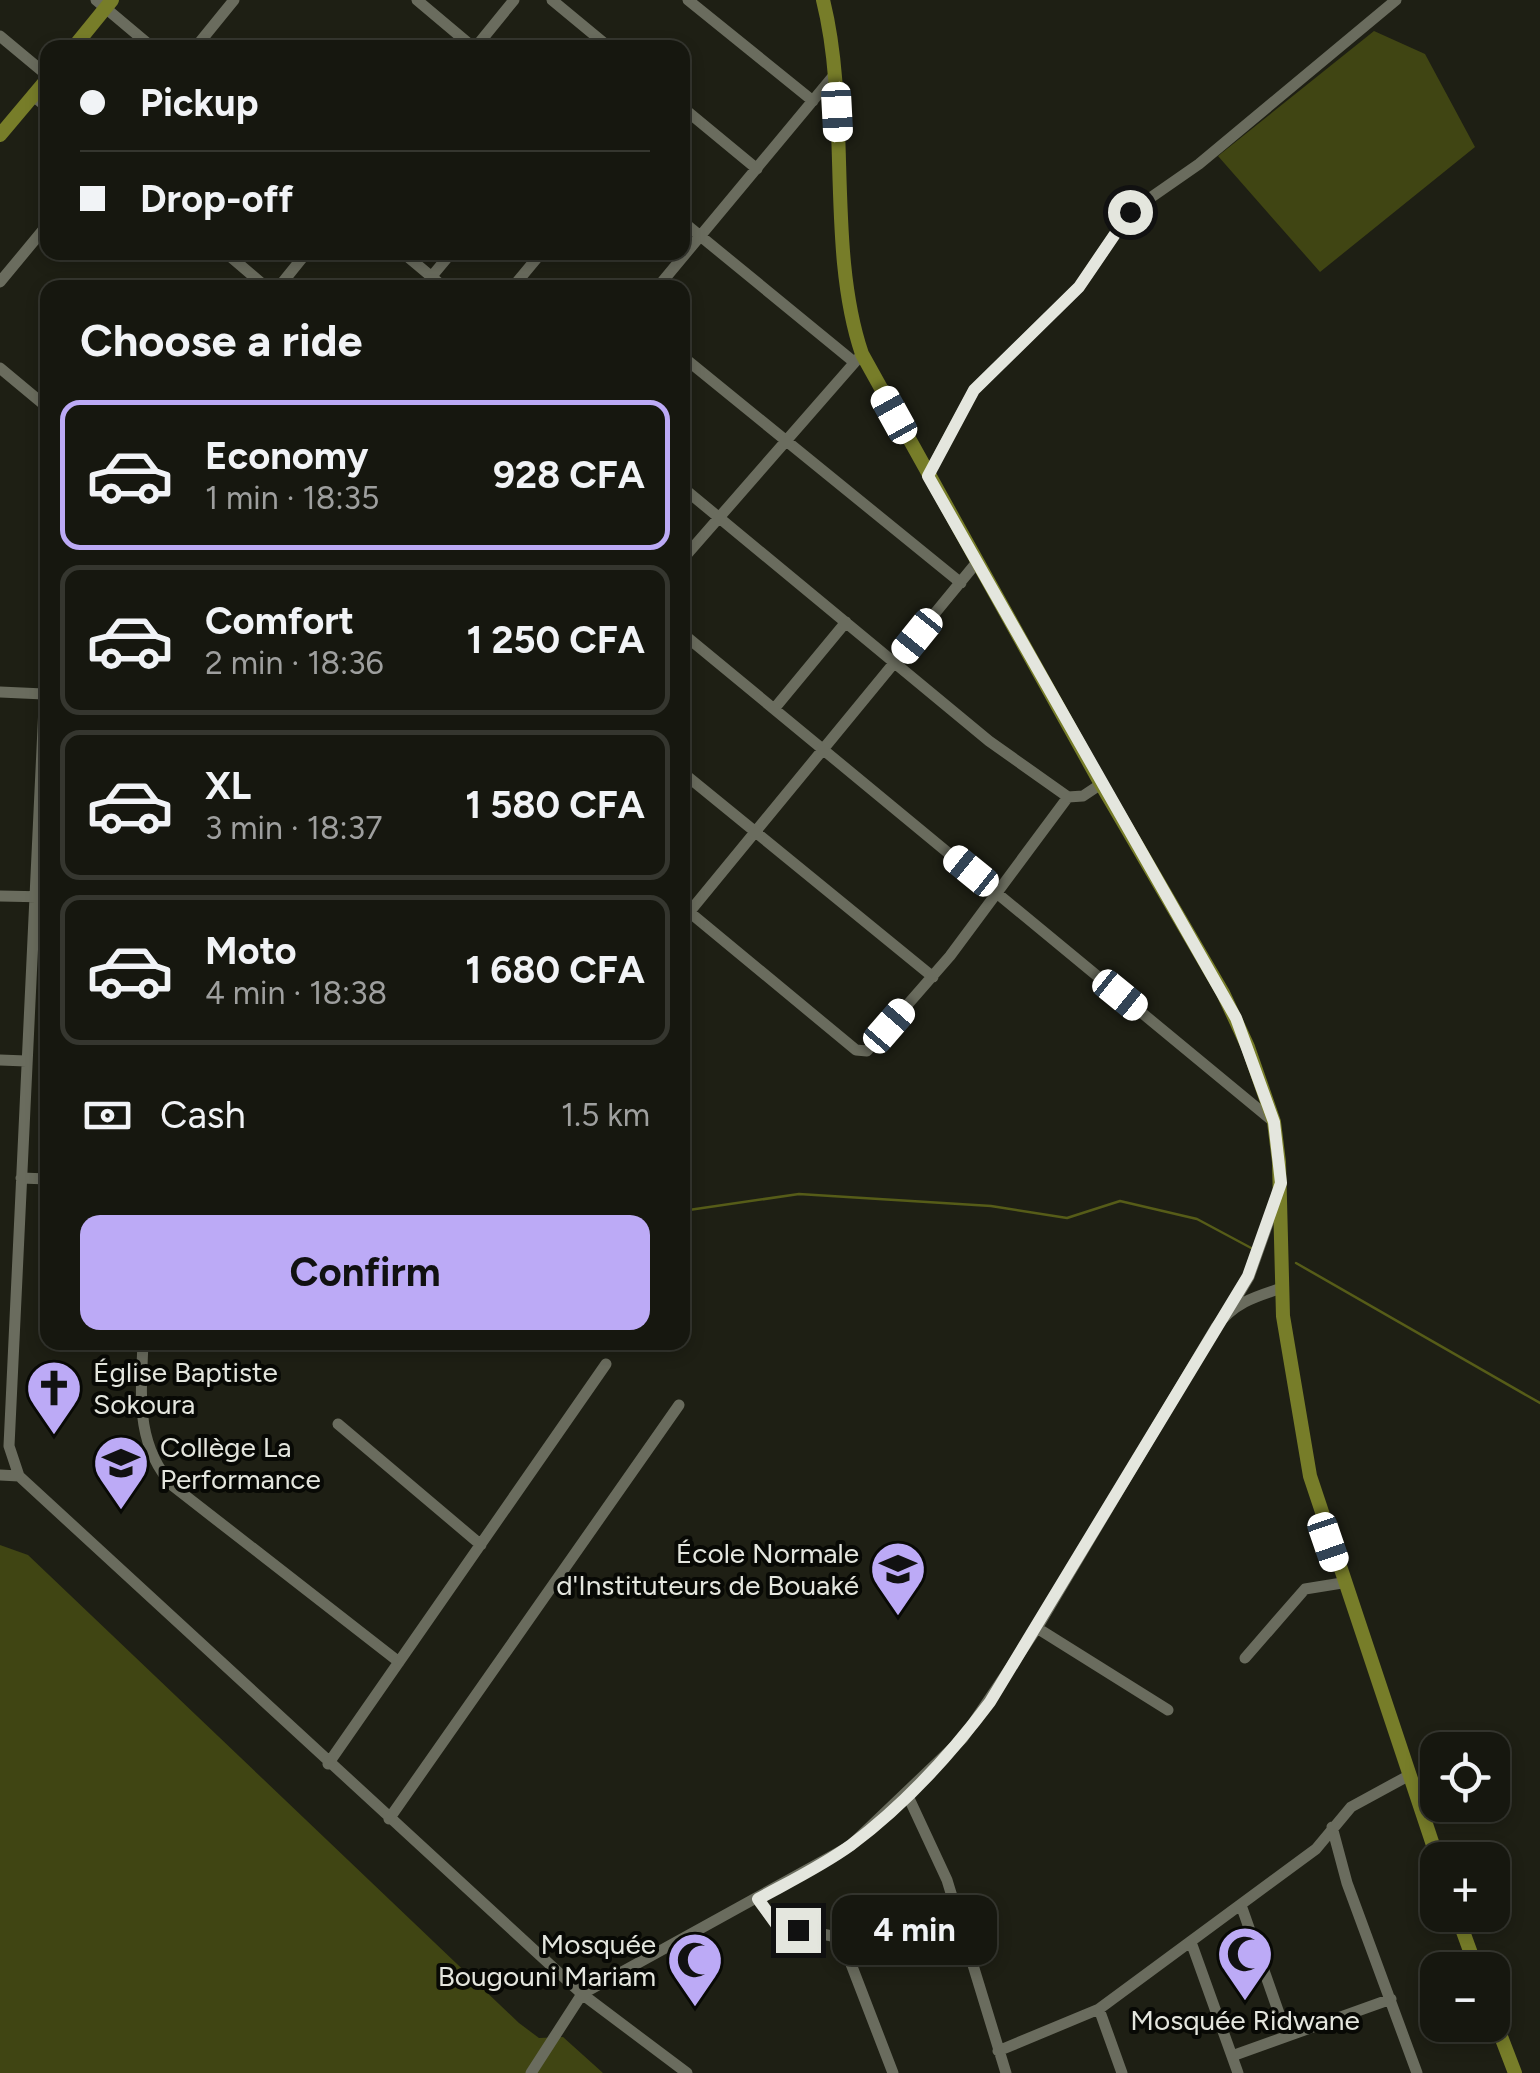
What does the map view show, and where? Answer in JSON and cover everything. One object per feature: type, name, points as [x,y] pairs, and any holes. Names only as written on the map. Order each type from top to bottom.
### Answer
[{"type":"main road","points":[[823,0],[835,74],[858,358],[1236,1018],[1274,1122],[1281,1183],[1282,1288],[1290,1369],[1310,1476],[1342,1583],[1432,1842]]},
{"type":"main road","points":[[79,40],[104,3]]},
{"type":"main road","points":[[0,135],[40,87]]},
{"type":"main road","points":[[1503,2042],[1514,2073]]},
{"type":"street","points":[[201,40],[234,0]]},
{"type":"street","points":[[417,0],[465,40]]},
{"type":"street","points":[[482,40],[514,0]]},
{"type":"street","points":[[552,0],[600,40]]},
{"type":"street","points":[[688,0],[813,101]]},
{"type":"street","points":[[928,476],[974,390],[1079,287],[1130,212],[1199,164],[1396,0]]},
{"type":"street","points":[[104,3],[144,40]]},
{"type":"street","points":[[0,36],[40,70]]},
{"type":"street","points":[[690,250],[835,74]]},
{"type":"street","points":[[33,96],[40,102]]},
{"type":"street","points":[[690,115],[757,169]]},
{"type":"street","points":[[690,227],[858,358],[690,551]]},
{"type":"street","points":[[0,282],[40,234]]},
{"type":"street","points":[[234,260],[258,280]]},
{"type":"street","points":[[284,280],[301,260]]},
{"type":"street","points":[[412,260],[437,280]]},
{"type":"street","points":[[432,276],[445,260]]},
{"type":"street","points":[[519,280],[535,260]]},
{"type":"street","points":[[664,280],[681,260]]},
{"type":"street","points":[[690,362],[961,582]]},
{"type":"street","points":[[0,368],[40,401]]},
{"type":"street","points":[[690,494],[990,740],[1068,797],[1083,796],[1101,784]]},
{"type":"street","points":[[690,907],[977,562]]},
{"type":"street","points":[[774,709],[846,622]]},
{"type":"street","points":[[690,641],[1274,1122]]},
{"type":"street","points":[[0,692],[40,694]]},
{"type":"street","points":[[690,778],[933,976]]},
{"type":"street","points":[[690,917],[862,1052],[867,1051],[933,976],[1068,797]]},
{"type":"street","points":[[0,896],[40,897]]},
{"type":"street","points":[[40,908],[26,1061],[22,1178],[5,1406],[8,1446],[20,1476],[328,1764],[582,1994],[687,2073]]},
{"type":"street","points":[[0,1060],[26,1061]]},
{"type":"street","points":[[22,1178],[40,1179]]},
{"type":"street","points":[[532,2073],[582,1994],[850,1846],[964,1738],[1037,1628],[1228,1310],[1266,1235],[1281,1183]]},
{"type":"street","points":[[1228,1310],[1282,1288]]},
{"type":"street","points":[[143,1350],[140,1404],[144,1436],[154,1465],[173,1486],[399,1662]]},
{"type":"street","points":[[328,1764],[606,1364]]},
{"type":"street","points":[[389,1819],[679,1405]]},
{"type":"street","points":[[338,1424],[481,1545]]},
{"type":"street","points":[[0,1475],[20,1476]]},
{"type":"street","points":[[1245,1658],[1305,1589],[1342,1583]]},
{"type":"street","points":[[1037,1628],[1168,1710]]},
{"type":"street","points":[[998,2050],[1100,2009],[1316,1849],[1350,1806],[1408,1776]]},
{"type":"street","points":[[907,1794],[946,1880],[1006,2073]]},
{"type":"street","points":[[1332,1827],[1347,1883],[1417,2073]]},
{"type":"street","points":[[758,1899],[782,1928],[842,1938],[892,2073]]},
{"type":"street","points":[[1241,1905],[1287,2036]]},
{"type":"street","points":[[1192,1942],[1238,2073]]},
{"type":"street","points":[[1232,2056],[1391,1999]]},
{"type":"street","points":[[1100,2009],[1122,2073]]},
{"type":"green space","points":[[1374,31],[1425,54],[1475,147],[1320,272],[1218,156]]},
{"type":"green space","points":[[0,1545],[28,1555],[519,2023],[539,2038],[563,2037],[603,2073],[0,2073]]},
{"type":"waterway","points":[[690,1210],[799,1194],[991,1206],[1067,1218],[1120,1201],[1197,1219],[1253,1249]]},
{"type":"waterway","points":[[1296,1263],[1540,1403]]},
{"type":"place","name":"Église Baptiste Sokoura","points":[[54,1437]]},
{"type":"place","name":"Collège La Performance","points":[[121,1512]]},
{"type":"place","name":"École Normale d'Instituteurs de Bouaké","points":[[898,1618]]},
{"type":"place","name":"Mosquée Ridwane","points":[[1245,2003]]},
{"type":"place","name":"Mosquée Bougouni Mariam","points":[[695,2009]]},
{"type":"route","points":[[798,1930],[776,1924],[758,1899],[850,1846],[964,1738],[1037,1628],[1248,1276],[1266,1235],[1281,1183],[1274,1122],[1236,1018],[928,476],[974,390],[1079,287],[1130,212]]}]
